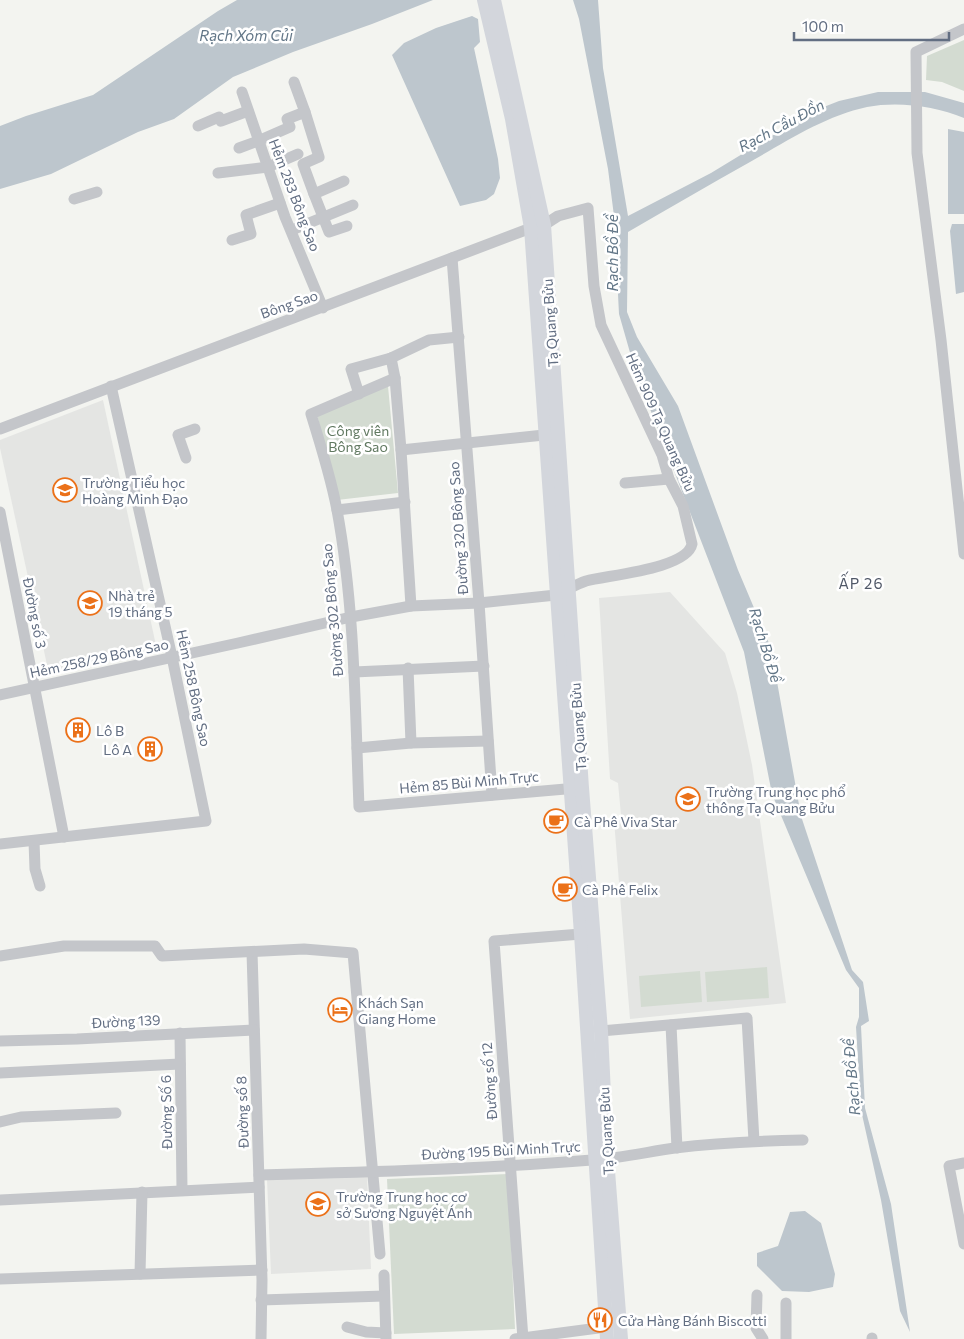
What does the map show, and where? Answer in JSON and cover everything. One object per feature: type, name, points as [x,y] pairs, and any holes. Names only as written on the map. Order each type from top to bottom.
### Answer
[{"type":"main road","points":[[484,0],[517,118]]},
{"type":"main road","points":[[494,0],[517,118]]},
{"type":"main road","name":"Tạ Quang Bửu","points":[[517,118],[537,226],[576,788],[601,1031],[601,1159],[606,1333]]},
{"type":"main road","name":"Tạ Quang Bửu","points":[[537,226],[544,435],[562,592]]},
{"type":"main road","name":"Tạ Quang Bửu","points":[[576,788],[581,934],[601,1159],[621,1339]]},
{"type":"street","points":[[964,29],[916,52],[917,153],[940,332],[964,554]]},
{"type":"street","points":[[294,82],[319,157],[303,164],[314,194],[329,232],[347,226]]},
{"type":"street","name":"Hẻm 283 Bông Sao","points":[[242,92],[280,203],[323,308]]},
{"type":"street","points":[[198,126],[219,117],[221,121],[248,111]]},
{"type":"street","points":[[239,148],[290,127],[287,119],[304,112]]},
{"type":"street","points":[[218,173],[268,167],[298,154]]},
{"type":"street","points":[[314,194],[344,181]]},
{"type":"street","points":[[74,199],[97,192]]},
{"type":"street","points":[[232,240],[251,234],[246,214],[280,203]]},
{"type":"street","points":[[292,230],[353,205]]},
{"type":"street","name":"Bông Sao","points":[[0,429],[323,308],[537,226],[558,216],[588,208]]},
{"type":"street","name":"Hẻm 909 Tạ Quang Bửu","points":[[562,592],[586,582],[657,567],[687,555],[692,544],[683,506],[669,479],[662,455],[601,325],[594,286],[588,208]]},
{"type":"street","name":"Đường 320 Bông Sao","points":[[452,258],[460,337],[492,795]]},
{"type":"street","points":[[395,378],[359,394],[351,369],[391,358],[429,340],[460,337]]},
{"type":"street","points":[[391,358],[395,378],[405,502],[410,606]]},
{"type":"street","name":"Hẻm 258 Bông Sao","points":[[64,837],[206,821],[172,657],[111,386]]},
{"type":"street","name":"Đường 302 Bông Sao","points":[[359,394],[311,414],[337,510],[351,617],[359,807]]},
{"type":"street","points":[[186,458],[178,435],[195,429]]},
{"type":"street","points":[[401,450],[544,435]]},
{"type":"street","points":[[625,483],[669,479]]},
{"type":"street","points":[[337,510],[405,502]]},
{"type":"street","name":"Đường số 3","points":[[0,516],[64,837]]},
{"type":"street","name":"Hẻm 258/29 Bông Sao","points":[[0,695],[351,617],[410,606],[479,603],[562,592]]},
{"type":"street","points":[[354,672],[408,668],[484,666]]},
{"type":"street","points":[[408,668],[411,743]]},
{"type":"street","points":[[357,748],[411,743],[488,741]]},
{"type":"street","name":"Hẻm 85 Bùi Minh Trực","points":[[359,807],[576,788]]},
{"type":"street","points":[[0,844],[64,837]]},
{"type":"street","points":[[34,840],[36,869],[40,886]]},
{"type":"street","name":"Đường số 12","points":[[523,1339],[494,941],[581,934]]},
{"type":"street","points":[[0,956],[64,946],[155,946],[162,956],[304,949],[352,953],[380,1254]]},
{"type":"street","name":"Đường số 8","points":[[252,952],[262,1270],[261,1339]]},
{"type":"street","points":[[601,1031],[746,1018],[754,1141]]},
{"type":"street","points":[[671,1025],[677,1148]]},
{"type":"street","name":"Đường 139","points":[[0,1041],[254,1030]]},
{"type":"street","name":"Đường Số 6","points":[[180,1033],[182,1190]]},
{"type":"street","points":[[0,1073],[180,1064]]},
{"type":"street","points":[[0,1122],[21,1117],[116,1113]]},
{"type":"street","name":"Đường 195 Bùi Minh Trực","points":[[0,1200],[182,1190],[373,1171],[510,1166],[601,1159],[677,1148],[754,1141],[803,1140]]},
{"type":"street","points":[[964,1163],[950,1166],[964,1244]]},
{"type":"street","points":[[140,1274],[142,1192]]},
{"type":"street","points":[[0,1279],[262,1270]]},
{"type":"street","points":[[347,1327],[386,1336],[384,1275]]},
{"type":"street","points":[[757,1295],[756,1328],[763,1339]]},
{"type":"street","points":[[262,1300],[384,1296]]},
{"type":"street","points":[[786,1303],[786,1339]]},
{"type":"street","points":[[515,1339],[606,1333]]},
{"type":"shaded area","points":[[103,400],[157,650],[49,674],[0,448],[0,440]]},
{"type":"shaded area","name":"Trường Trung học phổ thông Tạ Quang Bửu","points":[[670,592],[725,653],[737,693],[752,765],[786,1003],[630,1019],[614,820],[621,815],[618,783],[610,779],[599,598]]},
{"type":"shaded area","name":"Trường Trung học cơ sở Sương Nguyệt Ánh","points":[[367,1175],[371,1269],[271,1274],[267,1179]]},
{"type":"green space","points":[[964,40],[964,91],[942,82],[926,80],[927,56]]},
{"type":"green space","name":"Công viên Bông Sao","points":[[388,386],[398,493],[337,500],[317,414]]},
{"type":"green space","points":[[767,967],[769,998],[707,1002],[705,972]]},
{"type":"green space","points":[[700,971],[702,1002],[641,1007],[639,976]]},
{"type":"green space","points":[[508,1174],[515,1329],[394,1334],[387,1179]]},
{"type":"water","name":"Rạch Xóm Củi","points":[[237,0],[433,0],[293,52],[233,77],[174,119],[138,132],[51,174],[0,189],[0,126],[93,95]]},
{"type":"water","name":"Rạch Bồ Đề","points":[[573,0],[598,0],[603,68],[628,216],[711,173],[811,112],[839,101],[878,92],[925,92],[964,103],[964,118],[941,110],[891,104],[867,107],[836,116],[792,138],[628,232],[627,312],[637,337],[678,406],[738,570],[771,648],[801,816],[852,970],[863,982],[869,1021],[861,1026],[865,1108],[891,1204],[910,1332],[900,1311],[881,1200],[861,1110],[856,1027],[859,1017],[859,988],[846,970],[772,794],[744,652],[635,370],[619,314],[614,216],[608,169],[579,19]]},
{"type":"water","points":[[472,16],[478,19],[480,42],[474,48],[498,159],[500,178],[494,194],[486,200],[460,206],[392,55],[404,43],[436,28]]},
{"type":"water","points":[[948,129],[964,132],[964,214],[948,214]]},
{"type":"water","points":[[952,224],[964,224],[964,292],[956,294],[950,231]]},
{"type":"water","points":[[805,1211],[821,1223],[835,1274],[833,1287],[809,1292],[782,1291],[757,1266],[757,1253],[778,1246],[790,1212]]},
{"type":"place","name":"Trường Tiểu học Hoàng Minh Đạo","points":[[65,490]]},
{"type":"place","name":"Nhà trẻ 19 tháng 5","points":[[90,603]]},
{"type":"place","name":"Lô B","points":[[78,730]]},
{"type":"place","name":"Lô A","points":[[150,749]]},
{"type":"place","name":"Trường Trung học phổ thông Tạ Quang Bửu","points":[[688,799]]},
{"type":"place","name":"Cà Phê Viva Star","points":[[556,821]]},
{"type":"place","name":"Cà Phê Felix","points":[[565,889]]},
{"type":"place","name":"Khách Sạn Giang Home","points":[[340,1010]]},
{"type":"place","name":"Trường Trung học cơ sở Sương Nguyệt Ánh","points":[[318,1204]]},
{"type":"place","name":"Cửa Hàng Bánh Biscotti","points":[[600,1320]]},
{"type":"district","name":"ẤP 26","points":[[861,583]]},
{"type":"water label","name":"Rạch Cầu Đồn","points":[[781,125]]}]
